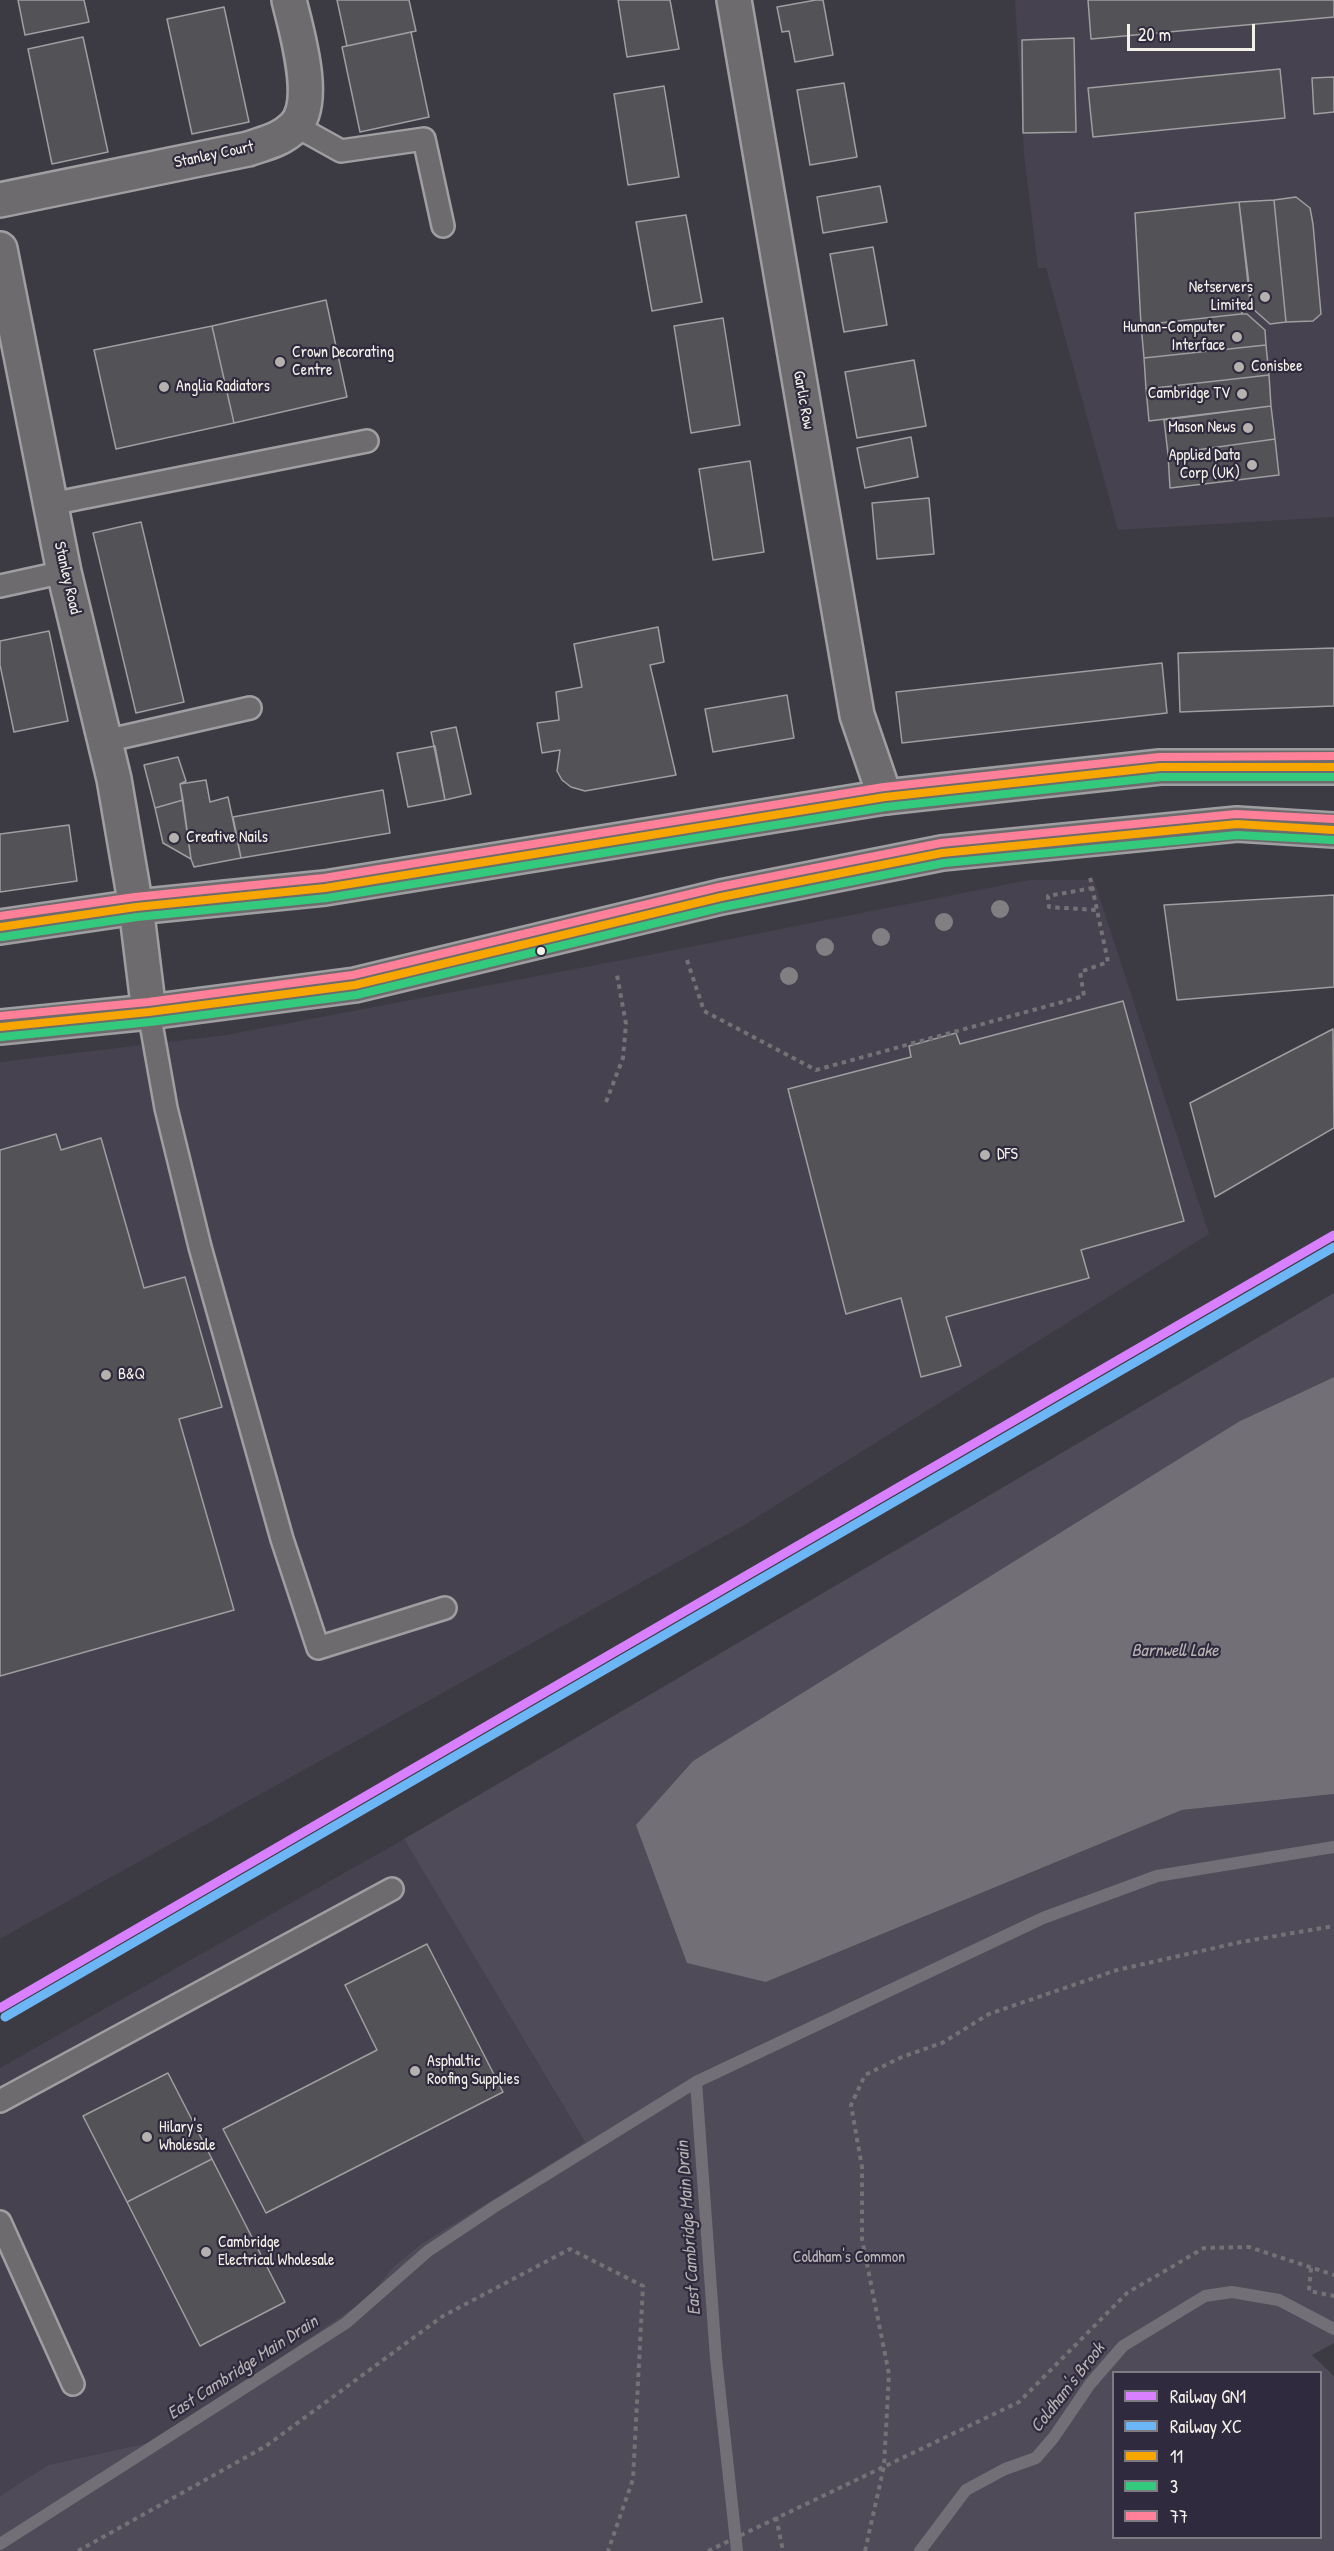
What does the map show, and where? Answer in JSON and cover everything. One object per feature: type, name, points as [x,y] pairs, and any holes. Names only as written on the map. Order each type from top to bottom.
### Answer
[{"type":"main road","points":[[289,0],[306,86],[305,108],[296,126]]},
{"type":"main road","name":"Garlic Row","points":[[734,0],[857,714],[885,797]]},
{"type":"main road","name":"Stanley Court","points":[[0,200],[248,148],[277,140],[296,126]]},
{"type":"main road","name":"Stanley Road","points":[[0,249],[64,572],[114,779],[136,907],[149,1012]]},
{"type":"main road","points":[[0,927],[136,907],[325,888],[885,797],[1160,767],[1334,766]]},
{"type":"main road","points":[[0,1027],[149,1012],[355,985],[721,897],[942,853],[1237,824],[1334,830]]},
{"type":"lane","points":[[296,126],[341,151],[424,139],[443,226]]},
{"type":"lane","points":[[51,504],[368,441]]},
{"type":"lane","points":[[0,586],[64,572]]},
{"type":"lane","points":[[105,741],[250,708]]},
{"type":"lane","points":[[149,1012],[166,1108],[200,1247],[282,1539],[318,1648],[445,1608]]},
{"type":"lane","points":[[0,2101],[392,1889]]},
{"type":"lane","points":[[0,2222],[73,2384]]},
{"type":"path","points":[[687,960],[704,1011],[816,1070],[1084,996],[1080,972],[1108,962],[1090,874]]},
{"type":"path","points":[[1093,888],[1048,896],[1048,908],[1096,910]]},
{"type":"path","points":[[606,1102],[623,1058],[626,1024],[617,975]]},
{"type":"path","points":[[865,2551],[884,2466],[889,2374],[862,2239],[862,2167],[851,2105],[865,2074],[902,2057],[942,2043],[989,2014],[1117,1970],[1241,1942],[1334,1926]]},
{"type":"path","points":[[708,2551],[764,2522],[1019,2402],[1127,2293],[1204,2248],[1249,2247],[1334,2275]]},
{"type":"path","points":[[78,2551],[266,2446],[442,2316],[570,2249],[644,2286],[633,2479],[608,2551]]},
{"type":"path","points":[[1311,2268],[1309,2291],[1334,2296]]},
{"type":"path","points":[[776,2517],[783,2551]]},
{"type":"shaded area","points":[[1015,0],[1334,0],[1334,517],[1118,530],[1046,268],[1038,268],[1024,154]]},
{"type":"shaded area","points":[[1029,880],[1094,880],[1209,1234],[746,1524],[0,1939],[0,1062],[226,1035]]},
{"type":"shaded area","points":[[404,1839],[585,2142],[421,2244],[392,2268],[368,2298],[157,2441],[48,2465],[0,2496],[0,2068]]},
{"type":"green space","name":"Coldham's Common","points":[[1334,1293],[1334,1377],[1240,1421],[766,1982],[1182,1810],[1334,1794],[1334,2343],[1312,2355],[1334,2376],[1334,2551],[0,2551],[0,2496],[48,2465],[157,2441],[368,2298],[392,2268],[421,2244],[585,2142],[404,1839]]},
{"type":"water","name":"Barnwell Lake","points":[[1334,1377],[1334,1794],[1182,1810],[766,1982],[687,1963],[636,1825],[693,1761],[1240,1421]]},
{"type":"building","points":[[18,0],[84,0],[89,22],[25,35]]},
{"type":"building","points":[[337,0],[409,0],[416,31],[347,46]]},
{"type":"building","points":[[618,0],[670,0],[679,49],[627,57]]},
{"type":"building","points":[[823,0],[833,55],[795,62],[789,31],[782,32],[777,7]]},
{"type":"building","points":[[1088,0],[1334,0],[1334,17],[1091,39]]},
{"type":"building","points":[[224,7],[249,122],[192,134],[167,19]]},
{"type":"building","points":[[411,32],[429,117],[360,132],[342,47]]},
{"type":"building","points":[[83,37],[108,152],[52,164],[28,49]]},
{"type":"building","points":[[1074,38],[1076,132],[1023,133],[1022,40]]},
{"type":"building","points":[[1280,69],[1285,118],[1093,137],[1088,88]]},
{"type":"building","points":[[1334,77],[1334,112],[1314,114],[1312,78]]},
{"type":"building","points":[[844,83],[857,157],[810,165],[797,90]]},
{"type":"building","points":[[664,86],[679,177],[628,185],[614,94]]},
{"type":"building","points":[[880,186],[887,222],[823,233],[817,197]]},
{"type":"building","points":[[1296,197],[1310,208],[1321,314],[1313,321],[1286,322],[1274,200]]},
{"type":"building","points":[[1274,200],[1286,322],[1270,324],[1252,308],[1239,202]]},
{"type":"building","points":[[1239,202],[1250,302],[1241,314],[1141,325],[1135,213]]},
{"type":"building","points":[[686,215],[702,302],[652,311],[636,222]]},
{"type":"building","points":[[873,247],[887,325],[844,332],[830,254]]},
{"type":"building","name":"Crown Decorating Centre","points":[[326,300],[347,397],[234,423],[212,326]]},
{"type":"building","points":[[1247,314],[1265,330],[1266,345],[1144,358],[1141,325]]},
{"type":"building","points":[[723,318],[740,425],[691,433],[674,326]]},
{"type":"building","name":"Anglia Radiators","points":[[212,326],[234,423],[116,449],[94,350]]},
{"type":"building","points":[[1266,345],[1269,375],[1146,389],[1144,358]]},
{"type":"building","points":[[914,360],[926,426],[857,438],[845,372]]},
{"type":"building","points":[[1269,375],[1271,406],[1149,421],[1146,389]]},
{"type":"building","points":[[1271,406],[1275,439],[1168,454],[1164,420]]},
{"type":"building","points":[[911,437],[918,477],[865,488],[857,448]]},
{"type":"building","points":[[1275,439],[1279,475],[1170,488],[1168,454]]},
{"type":"building","points":[[750,461],[764,552],[713,560],[699,469]]},
{"type":"building","points":[[929,498],[934,554],[877,559],[872,503]]},
{"type":"building","points":[[141,522],[184,702],[136,713],[93,533]]},
{"type":"building","points":[[658,627],[664,662],[650,665],[676,775],[585,791],[571,787],[562,780],[557,771],[560,750],[542,753],[537,723],[559,720],[556,692],[582,687],[574,644]]},
{"type":"building","points":[[49,631],[68,721],[14,732],[0,665],[0,641]]},
{"type":"building","points":[[1334,648],[1334,706],[1180,712],[1178,653]]},
{"type":"building","points":[[1162,663],[1167,713],[902,743],[896,692]]},
{"type":"building","points":[[787,695],[794,738],[713,752],[705,709]]},
{"type":"building","points":[[456,727],[471,794],[445,800],[431,732]]},
{"type":"building","points":[[435,746],[445,800],[408,807],[397,753]]},
{"type":"building","points":[[178,757],[186,781],[180,784],[183,800],[155,808],[144,765]]},
{"type":"building","points":[[206,780],[210,802],[228,797],[241,858],[194,867],[180,784]]},
{"type":"building","points":[[383,790],[390,833],[241,858],[233,817]]},
{"type":"building","points":[[183,800],[191,859],[163,843],[155,808]]},
{"type":"building","points":[[69,825],[77,881],[0,892],[0,834]]},
{"type":"building","points":[[1334,895],[1334,987],[1177,1000],[1164,905]]},
{"type":"building","name":"DFS","points":[[1123,1001],[1184,1221],[1081,1250],[1089,1278],[946,1317],[961,1366],[921,1377],[901,1298],[846,1314],[788,1089],[911,1057],[909,1046],[956,1033],[960,1044]]},
{"type":"building","points":[[1333,1029],[1334,1128],[1215,1197],[1190,1103]]},
{"type":"building","name":"B&Q","points":[[56,1134],[61,1150],[101,1138],[144,1288],[185,1277],[222,1407],[179,1419],[234,1610],[0,1676],[0,1150]]},
{"type":"building","name":"Asphaltic Roofing Supplies","points":[[427,1944],[503,2092],[266,2213],[223,2129],[377,2050],[345,1985]]},
{"type":"building","name":"Hilary's Wholesale","points":[[168,2073],[212,2159],[127,2202],[83,2116]]},
{"type":"building","name":"Cambridge Electrical Wholesale","points":[[212,2159],[285,2302],[200,2346],[127,2202]]},
{"type":"waterway","points":[[0,2544],[346,2323],[428,2251],[494,2207],[696,2082],[1043,1918],[1157,1876],[1334,1847]]},
{"type":"waterway","name":"East Cambridge Main Drain","points":[[696,2082],[716,2358],[737,2551]]},
{"type":"waterway","name":"Coldham's Brook","points":[[920,2551],[966,2490],[1005,2469],[1036,2458],[1054,2437],[1090,2384],[1123,2346],[1205,2296],[1232,2292],[1279,2300],[1334,2329]]},
{"type":"rail line","name":"GN1","points":[[0,2008],[1334,1235]]},
{"type":"rail line","name":"XC","points":[[5,2017],[1334,1247]]},
{"type":"transit line","name":"77","points":[[0,916],[135,897],[324,878],[884,787],[1159,757],[1334,756]]},
{"type":"transit line","name":"11","points":[[0,927],[136,907],[325,888],[885,797],[1160,767],[1334,767]]},
{"type":"transit line","name":"3","points":[[2,937],[137,917],[327,898],[886,807],[1161,777],[1334,777]]},
{"type":"transit line","name":"77","points":[[0,1016],[148,1002],[353,975],[719,887],[941,843],[1236,814],[1334,819]]},
{"type":"transit line","name":"11","points":[[0,1027],[149,1012],[355,985],[721,897],[942,853],[1237,824],[1334,830]]},
{"type":"transit line","name":"3","points":[[1,1037],[150,1022],[356,995],[723,907],[944,863],[1237,835],[1333,840]]},
{"type":"place","name":"Netservers Limited","points":[[1265,297]]},
{"type":"place","name":"Human-Computer Interface","points":[[1237,337]]},
{"type":"place","name":"Crown Decorating Centre","points":[[280,362]]},
{"type":"place","name":"Conisbee","points":[[1239,367]]},
{"type":"place","name":"Anglia Radiators","points":[[164,387]]},
{"type":"place","name":"Cambridge TV","points":[[1242,394]]},
{"type":"place","name":"Mason News","points":[[1248,428]]},
{"type":"place","name":"Applied Data Corp (UK)","points":[[1252,465]]},
{"type":"place","name":"Creative Nails","points":[[174,838]]},
{"type":"place","name":"DFS","points":[[985,1155]]},
{"type":"place","name":"B&Q","points":[[106,1375]]},
{"type":"place","name":"Asphaltic Roofing Supplies","points":[[415,2071]]},
{"type":"place","name":"Hilary's Wholesale","points":[[147,2137]]},
{"type":"place","name":"Cambridge Electrical Wholesale","points":[[206,2252]]}]
